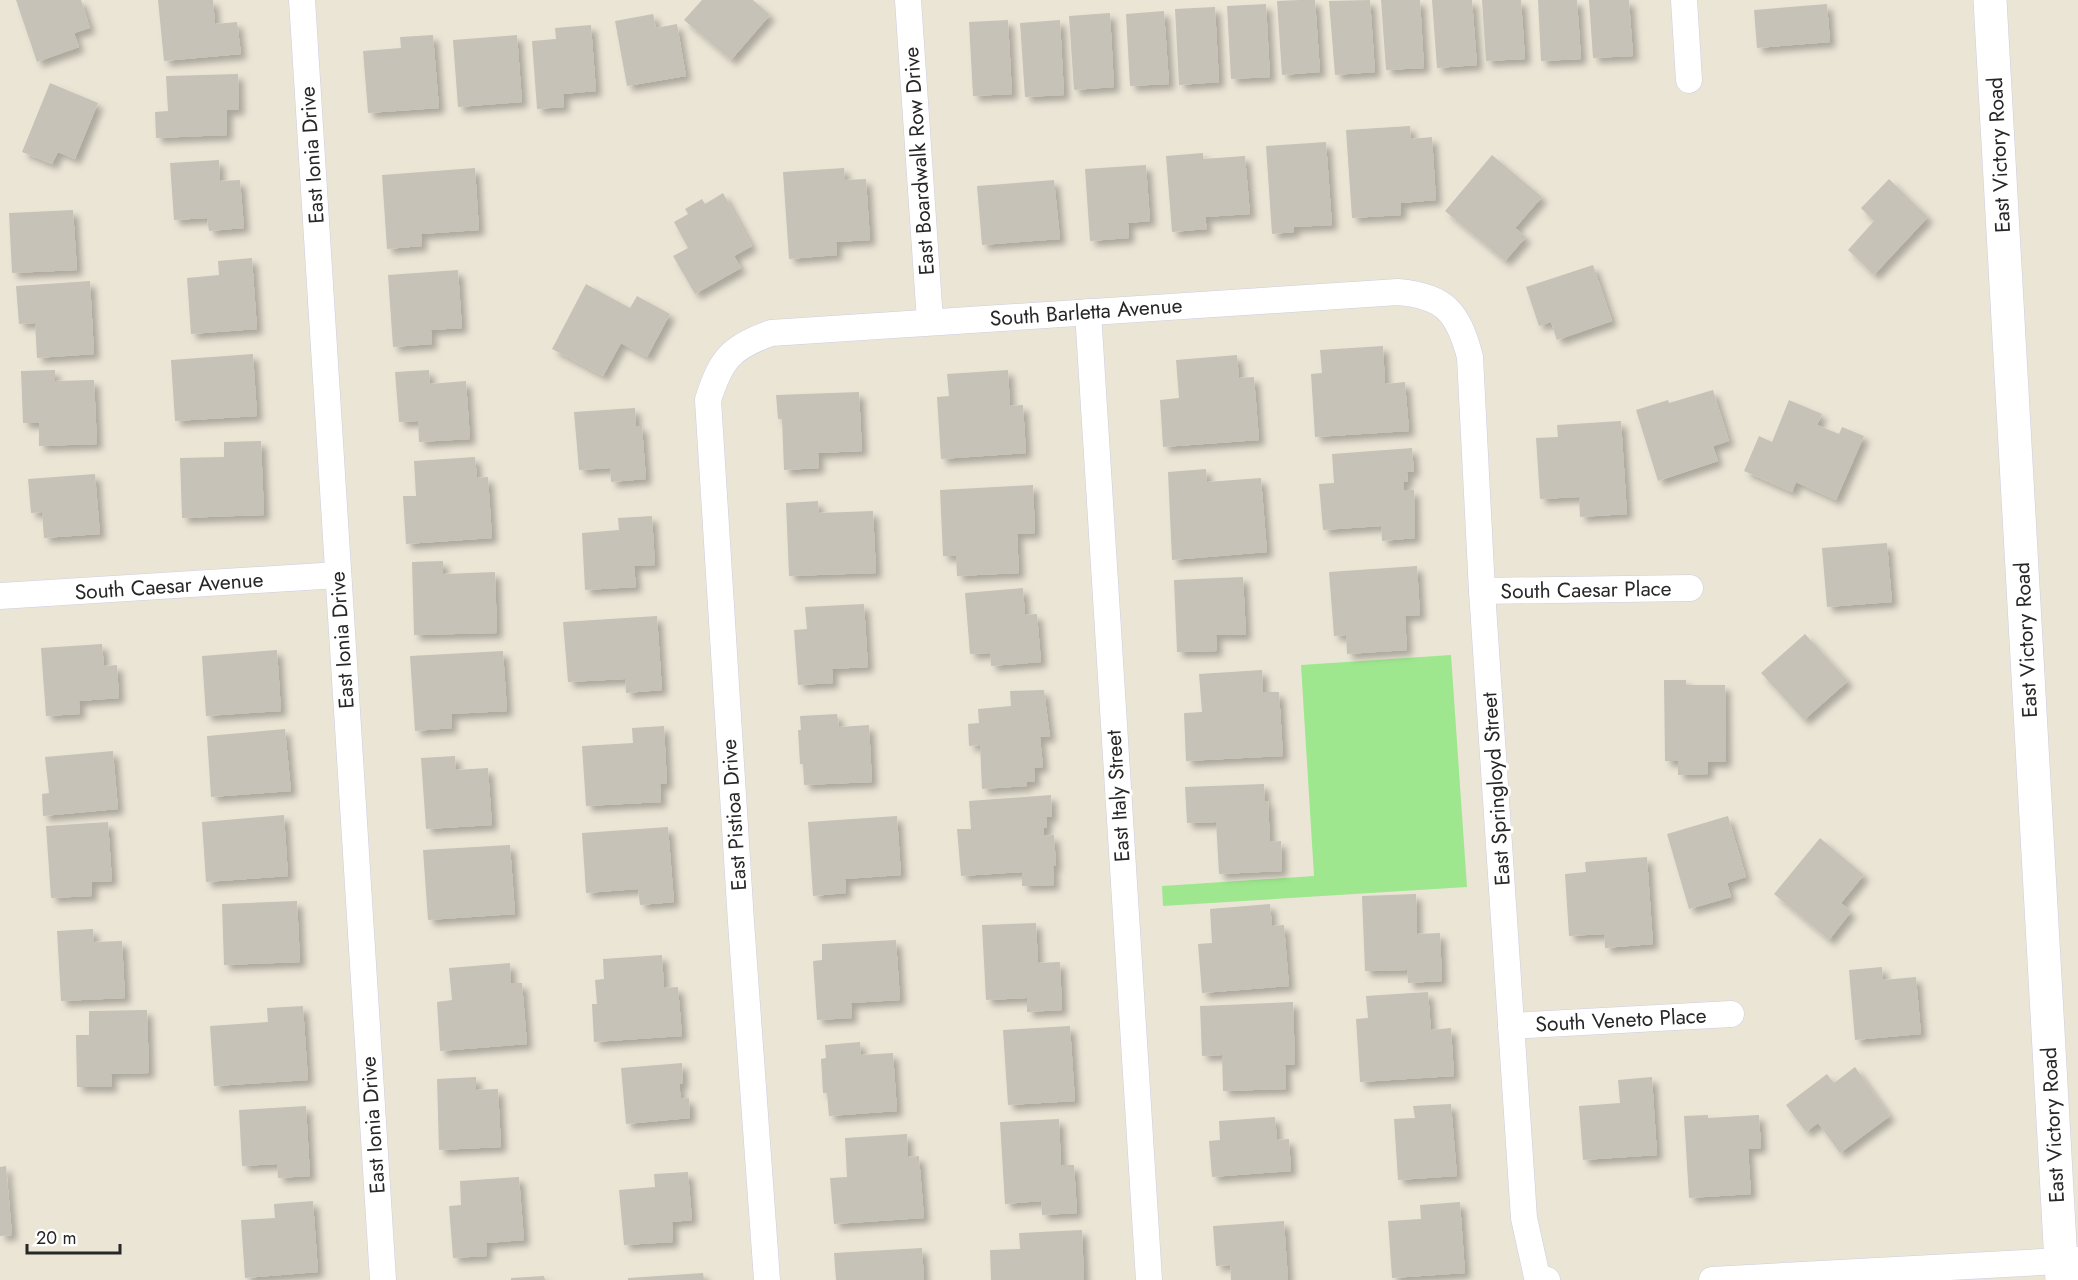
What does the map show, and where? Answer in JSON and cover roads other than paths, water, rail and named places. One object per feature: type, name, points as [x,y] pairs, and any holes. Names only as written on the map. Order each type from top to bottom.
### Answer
[{"type":"main road","name":"East Victory Road","points":[[1990,0],[2067,1267]]},
{"type":"street","name":"East Ionia Drive","points":[[302,0],[383,1280]]},
{"type":"street","name":"East Boardwalk Row Drive","points":[[908,0],[930,321]]},
{"type":"street","points":[[1684,0],[1689,80]]},
{"type":"street","name":"South Barletta Avenue","points":[[728,354],[749,340],[771,333],[930,321],[1398,292],[1423,294],[1445,307]]},
{"type":"street","name":"East Springloyd Street","points":[[1445,307],[1462,328],[1470,357],[1482,591],[1524,1218],[1542,1278]]},
{"type":"street","name":"East Italy Street","points":[[1088,312],[1149,1280]]},
{"type":"street","name":"East Pistioa Drive","points":[[728,354],[716,375],[708,400],[741,922],[767,1280]]},
{"type":"street","name":"South Caesar Avenue","points":[[0,596],[338,575]]},
{"type":"street","name":"South Caesar Place","points":[[1482,591],[1690,588]]},
{"type":"street","name":"South Veneto Place","points":[[1511,1026],[1731,1014]]},
{"type":"street","points":[[1712,1280],[2067,1267]]}]
